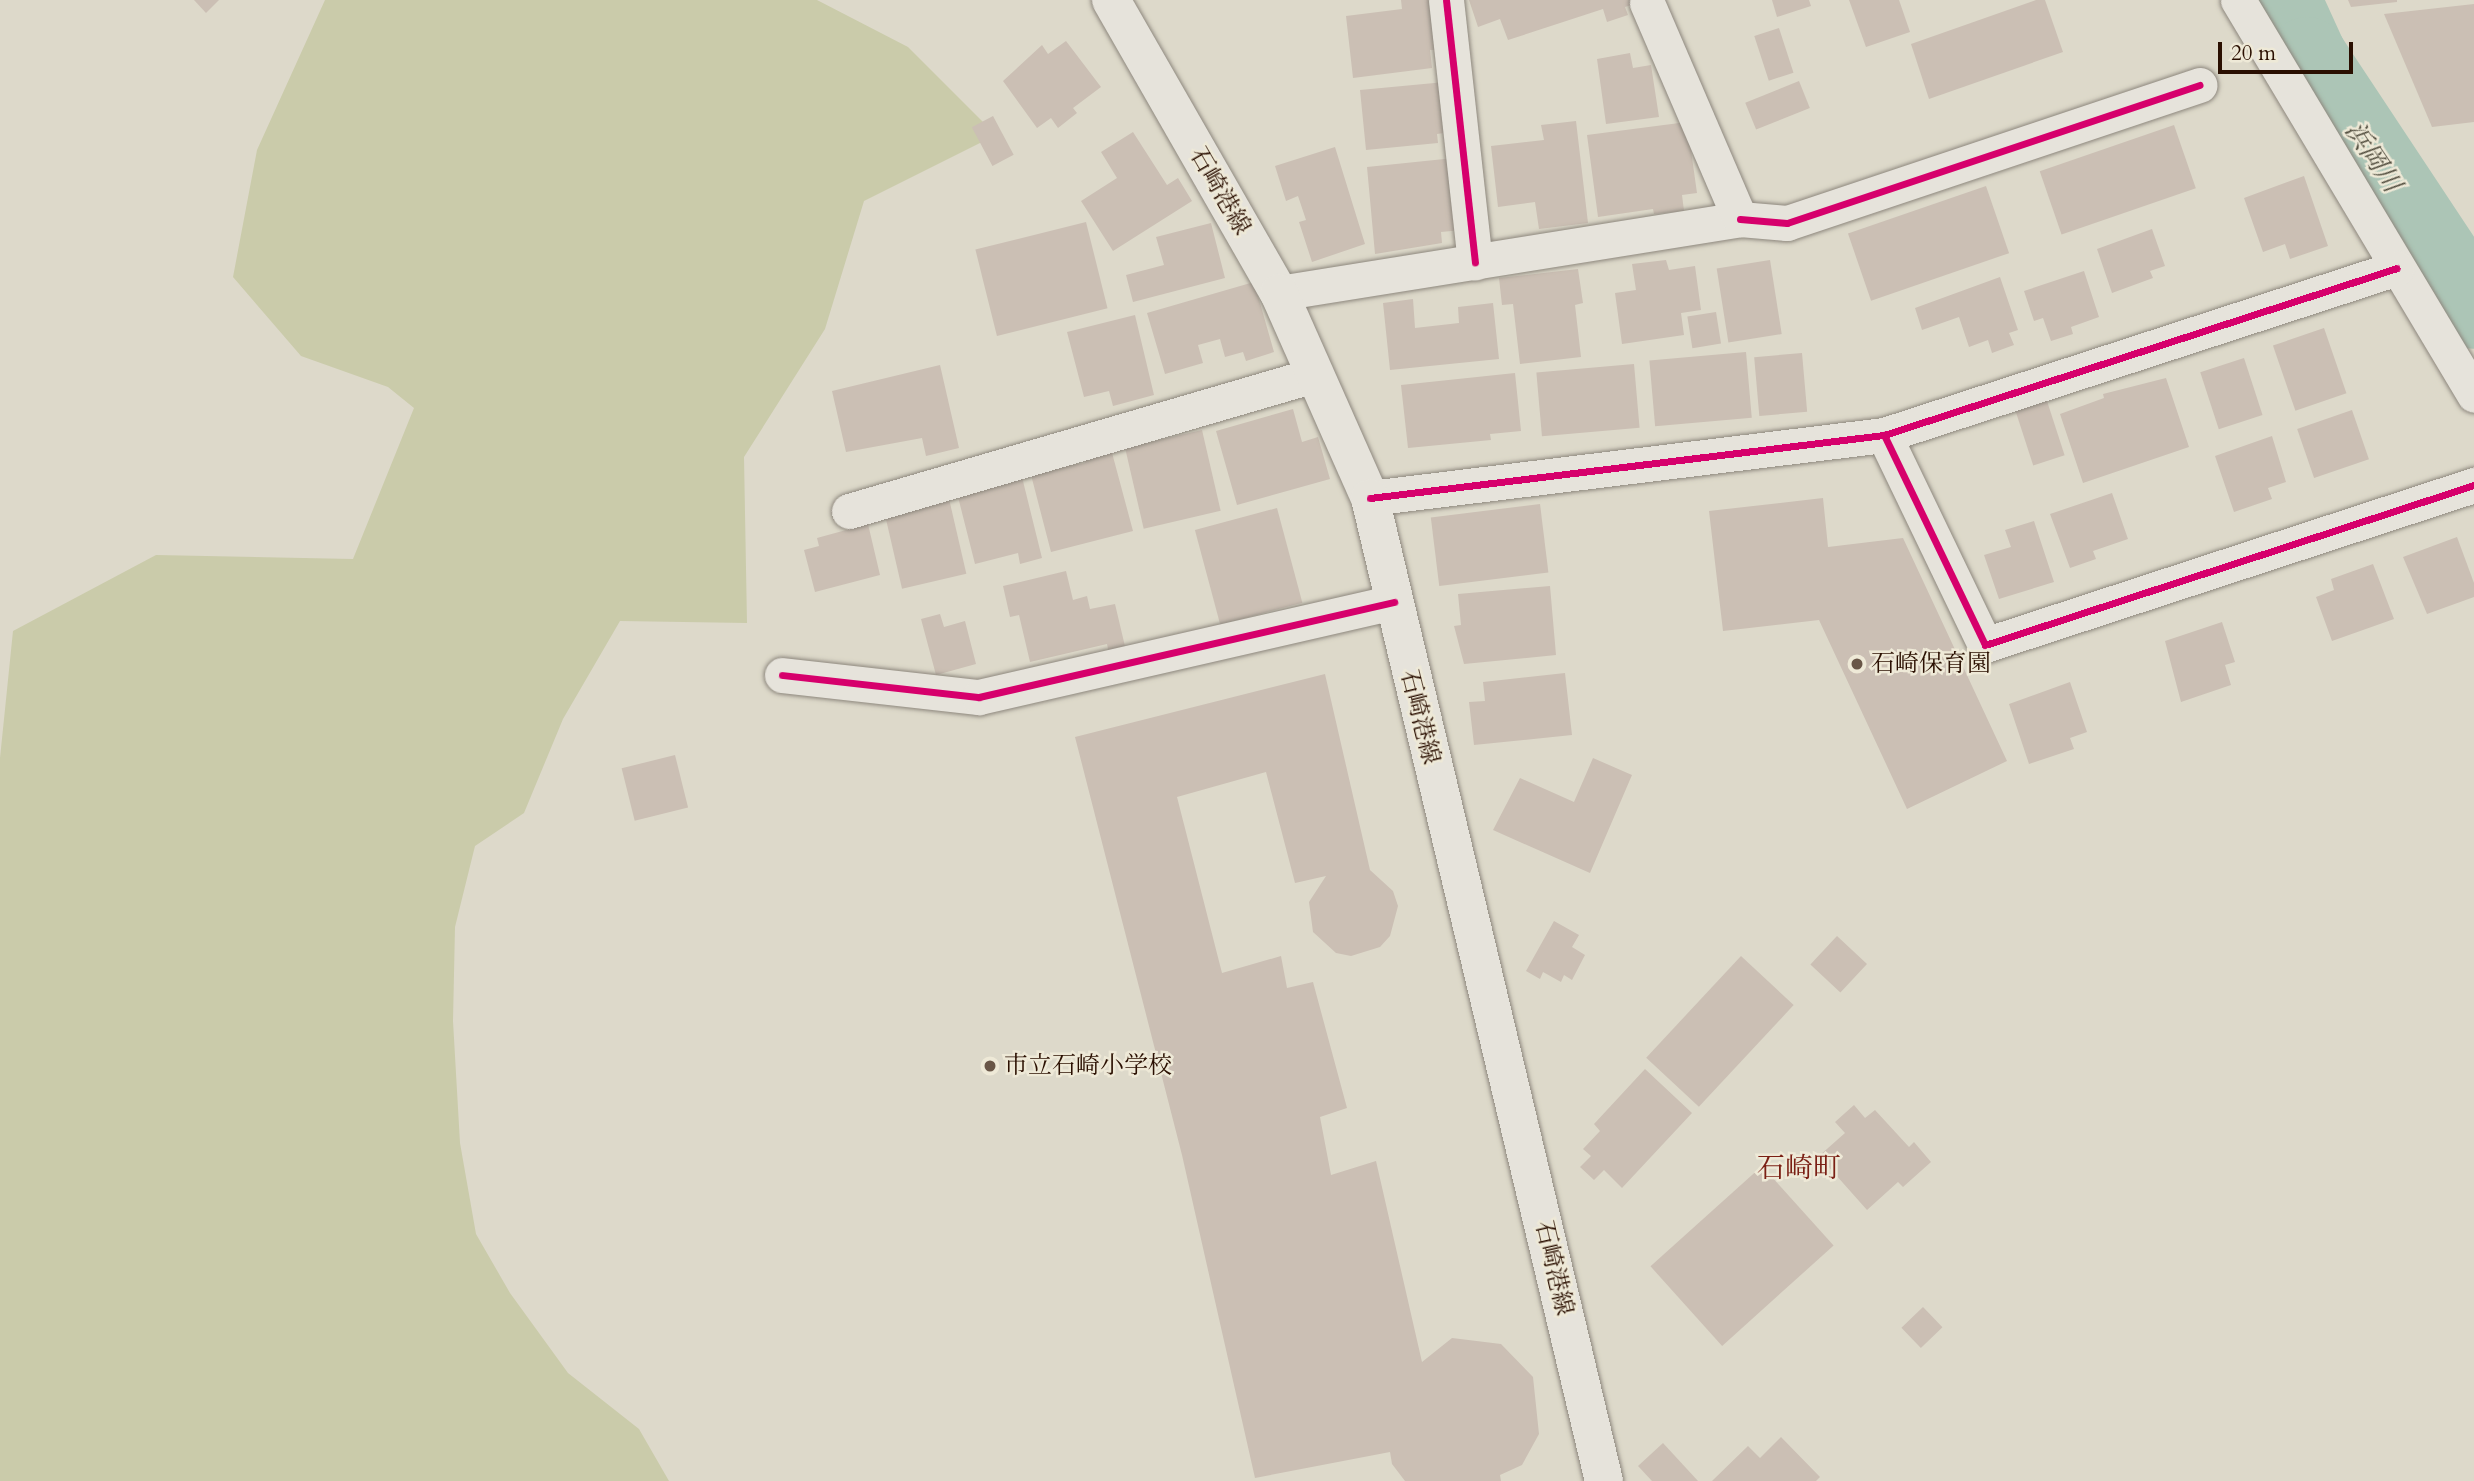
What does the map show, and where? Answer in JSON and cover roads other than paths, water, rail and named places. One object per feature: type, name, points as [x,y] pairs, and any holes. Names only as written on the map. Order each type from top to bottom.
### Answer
[{"type":"main road","name":"石崎港線","points":[[1111,0],[1279,293],[1370,498],[1608,1477]]},
{"type":"street","points":[[1446,0],[1475,262]]},
{"type":"street","points":[[2238,0],[2474,395]]},
{"type":"street","points":[[1650,1],[1740,219]]},
{"type":"street","points":[[1279,293],[1740,219],[1787,223],[2200,85]]},
{"type":"street","points":[[1370,498],[1884,435],[2397,268]]},
{"type":"street","points":[[849,511],[1315,375]]},
{"type":"street","points":[[1884,435],[1985,645],[2474,485]]},
{"type":"street","points":[[782,675],[979,697],[1394,602]]},
{"type":"waterway","name":"浜岡川","points":[[2281,0],[2307,57],[2474,309]]},
{"type":"place","name":"石崎保育園","points":[[1857,664]]},
{"type":"place","name":"市立石崎小学校","points":[[990,1066]]},
{"type":"district","name":"石崎町","points":[[1799,1168]]}]
